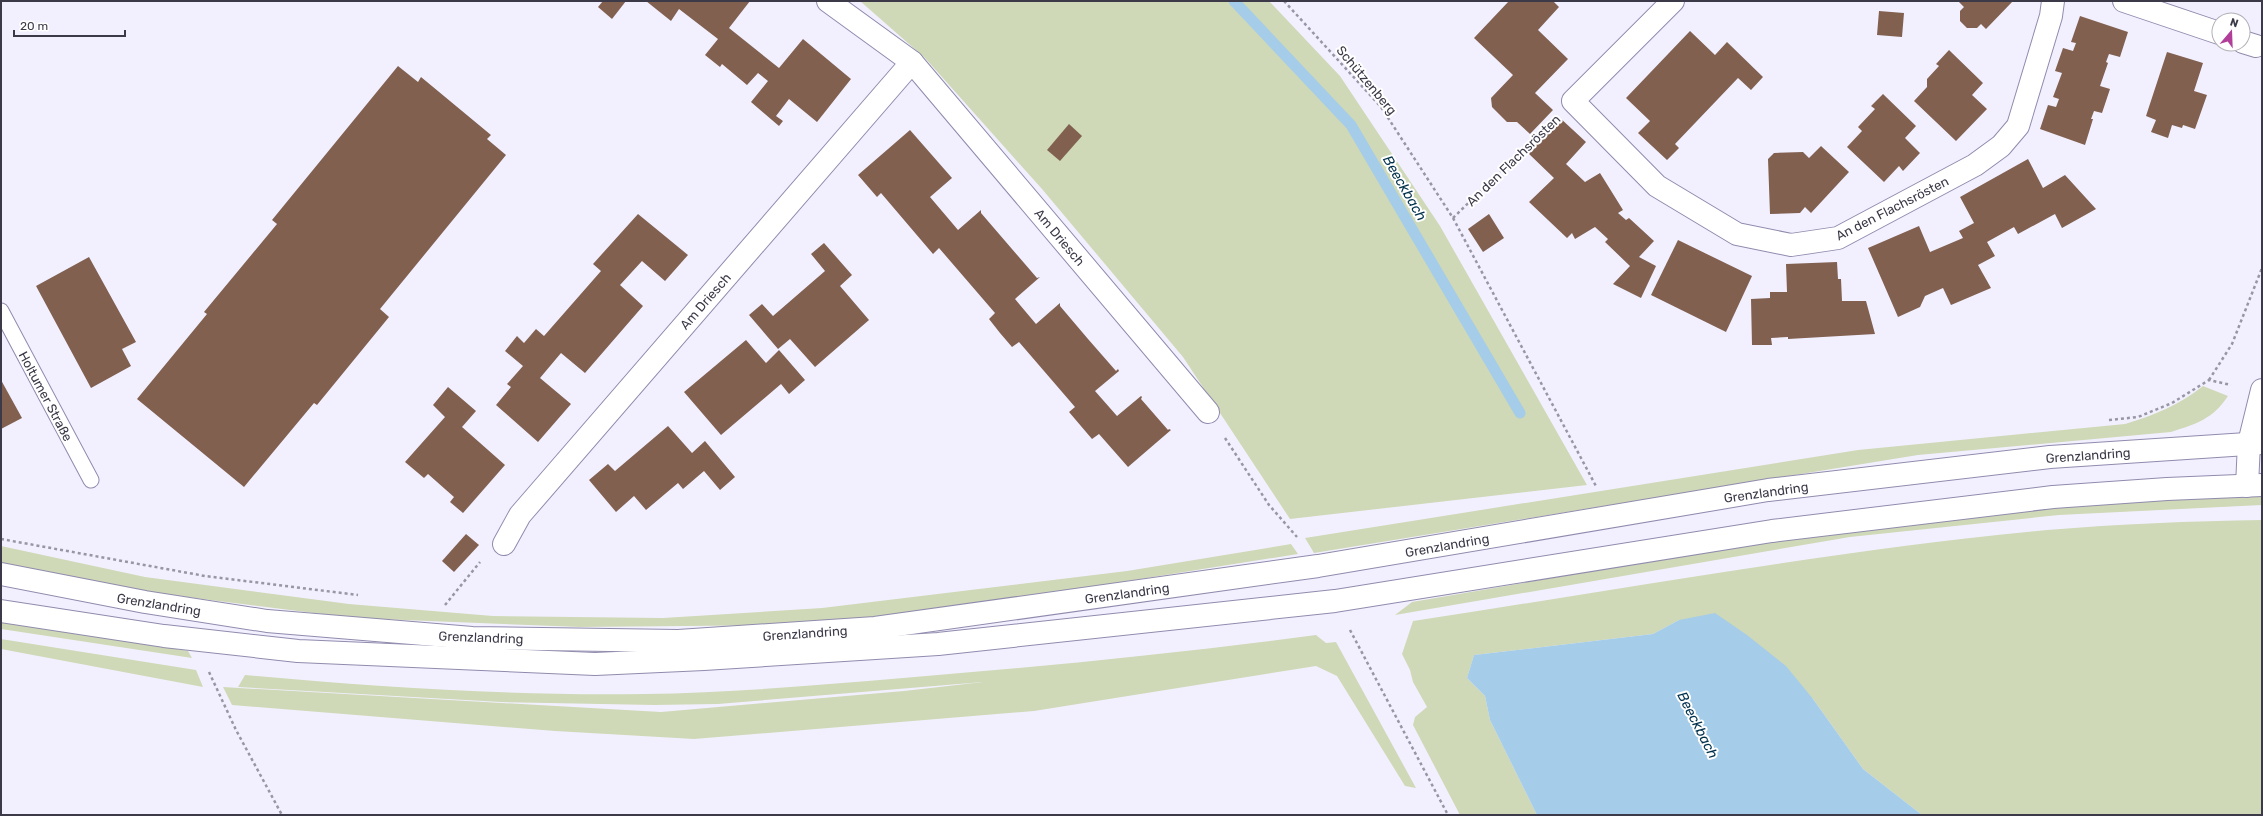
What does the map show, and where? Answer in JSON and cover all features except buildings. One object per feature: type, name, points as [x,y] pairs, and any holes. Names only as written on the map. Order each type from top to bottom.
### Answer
[{"type":"main road","name":"Am Driesch","points":[[828,1],[912,62],[1208,412]]},
{"type":"main road","points":[[1572,101],[1673,1]]},
{"type":"main road","name":"An den Flachsrösten","points":[[1572,101],[1658,186],[1737,234],[1792,245],[1838,238],[1975,165],[2001,146],[2018,126],[2051,16],[2053,1]]},
{"type":"main road","points":[[2124,1],[2211,30]]},
{"type":"main road","name":"Am Driesch","points":[[504,544],[520,515],[912,62]]},
{"type":"main road","name":"Grenzlandring","points":[[1,611],[164,636],[298,651],[596,664],[938,644],[1335,601],[1787,529],[2053,497],[2254,486],[2256,443],[2262,390]]},
{"type":"main road","name":"Grenzlandring","points":[[1,574],[145,602],[266,622],[472,638],[678,641],[876,628],[1318,566],[1768,490],[2050,457],[2256,443]]},
{"type":"lane","name":"Holtumer Straße","points":[[1,311],[92,480]]},
{"type":"path","name":"Schützenberg","points":[[1284,1],[1381,107],[1453,218],[1597,488]]},
{"type":"path","name":"An den Flachsrösten","points":[[1453,218],[1572,101]]},
{"type":"path","points":[[2209,380],[2232,344],[2262,268]]},
{"type":"path","points":[[1208,412],[1269,505],[1299,539],[1291,540]]},
{"type":"path","points":[[1,539],[205,576],[360,596]]},
{"type":"path","points":[[451,607],[443,607],[486,554],[504,544]]},
{"type":"path","points":[[1335,601],[1448,815]]},
{"type":"path","points":[[208,671],[236,730],[282,815]]},
{"type":"green space","points":[[860,1],[1269,1],[1340,76],[1440,226],[1587,485],[1290,519],[1183,357],[1042,189],[925,58]]},
{"type":"green space","points":[[2203,386],[2228,396],[2216,410],[2203,420],[2171,432],[1918,455],[1314,553],[1305,538],[1858,450],[2125,424],[2166,409],[2185,399]]},
{"type":"green space","points":[[2262,494],[2262,505],[2059,515],[1850,537],[1395,615],[1412,602],[1838,529],[1986,510]]},
{"type":"green space","points":[[2262,520],[2262,815],[1922,815],[1863,769],[1813,699],[1679,620],[1653,634],[1474,655],[1467,678],[1485,696],[1490,720],[1537,815],[1460,815],[1413,725],[1415,717],[1427,707],[1413,682],[1410,670],[1402,654],[1413,621],[1809,559],[1968,538],[2101,526]]},
{"type":"green space","points":[[1291,544],[1298,554],[945,610],[792,625],[580,627],[354,618],[131,590],[1,563],[1,546],[145,577],[349,604],[493,616],[663,618],[822,608],[1127,571]]},
{"type":"green space","points":[[1,619],[188,651],[192,658],[1,629]]},
{"type":"green space","points":[[1316,635],[1326,643],[1336,642],[1416,788],[1405,786],[1337,676],[1316,666],[1034,711],[694,739],[555,731],[232,705],[223,687],[661,712],[904,691],[983,682],[718,704],[654,705],[501,702],[238,687],[245,675],[395,687],[544,694],[644,694],[709,692],[806,686],[1006,669],[1162,654]]},
{"type":"green space","points":[[1,639],[196,670],[203,687],[1,649]]},
{"type":"water","points":[[1715,613],[1747,635],[1786,666],[1813,699],[1863,769],[1922,815],[1537,815],[1490,720],[1485,696],[1467,678],[1474,655],[1653,634],[1679,620]]},
{"type":"waterway","name":"Beeckbach","points":[[1234,1],[1351,125],[1520,413]]}]
